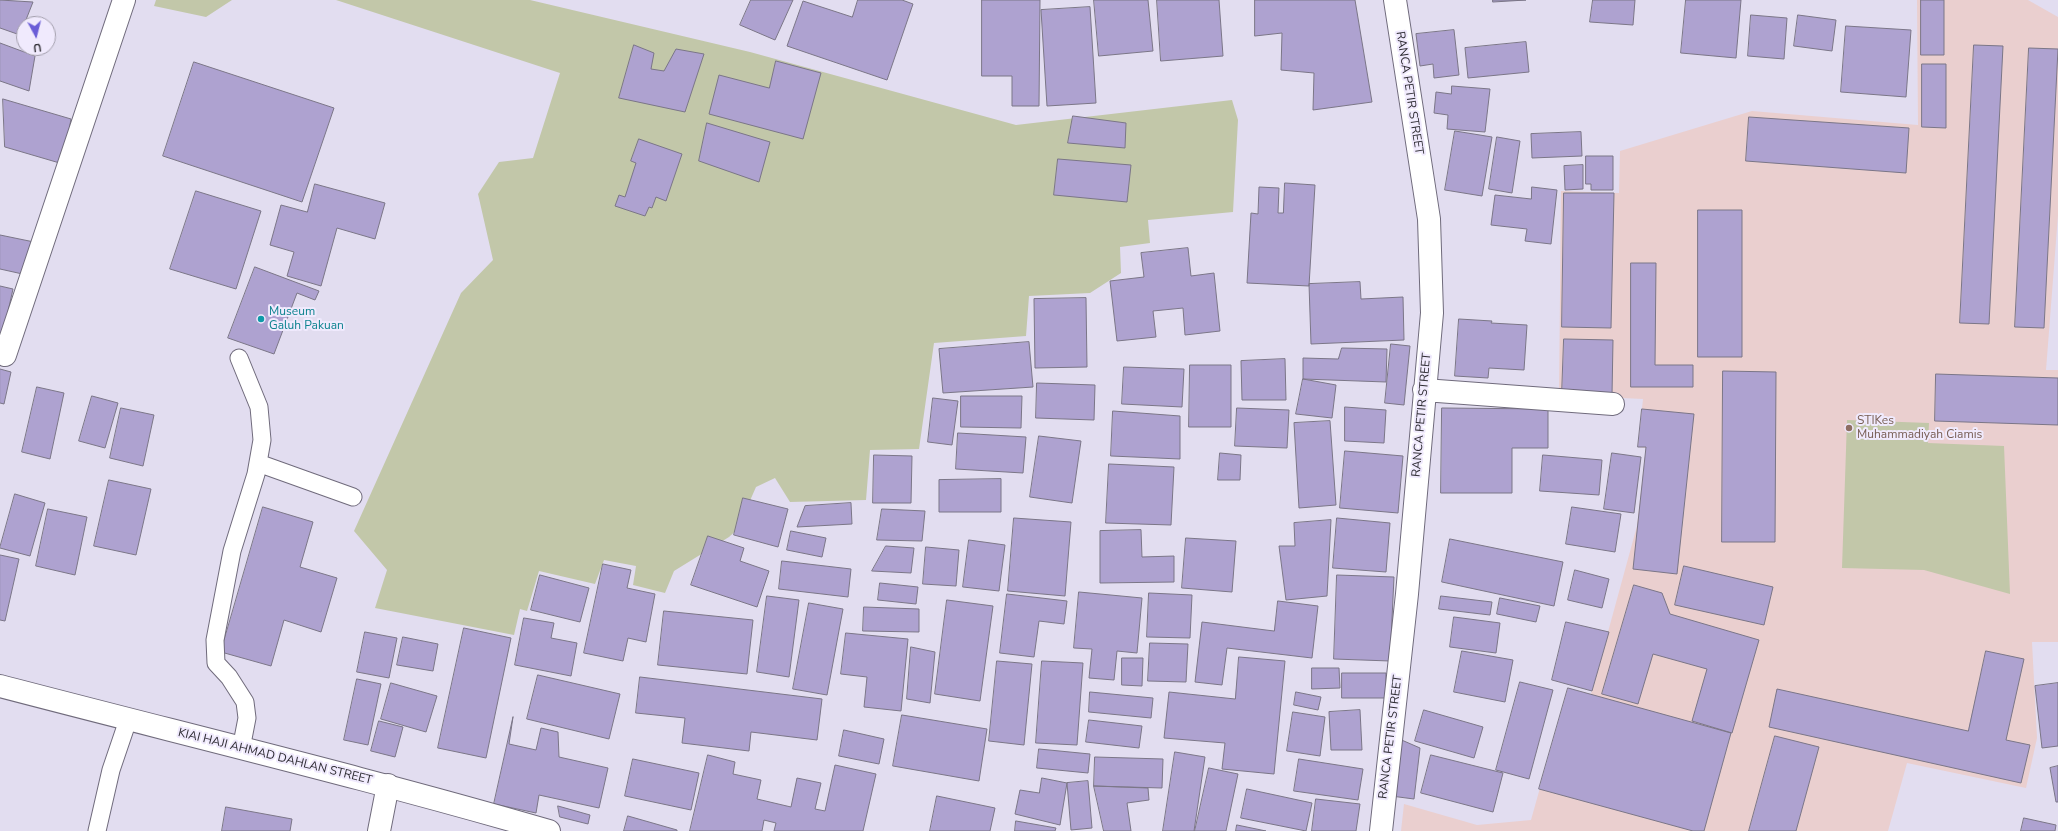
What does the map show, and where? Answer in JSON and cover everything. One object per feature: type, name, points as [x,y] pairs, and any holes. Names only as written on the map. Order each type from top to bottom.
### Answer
[{"type":"street","points":[[5,355],[124,0]]},
{"type":"street","name":"RANCA PETIR STREET","points":[[1381,831],[1408,586],[1424,390],[1432,313],[1429,218],[1395,0]]},
{"type":"street","points":[[1424,390],[1613,404]]},
{"type":"street","name":"KIAI HAJI AHMAD DAHLAN STREET","points":[[0,686],[241,749],[388,785],[549,831]]},
{"type":"street","points":[[379,831],[388,785]]},
{"type":"lane","points":[[239,358],[260,406],[262,440],[258,463],[246,508],[232,551],[215,640],[216,663],[229,677],[245,702],[247,718],[241,749]]},
{"type":"lane","points":[[258,463],[353,497]]},
{"type":"lane","points":[[97,831],[111,770],[128,720]]},
{"type":"shaded area","name":"STIKes Muhammadiyah Ciamis","points":[[1917,0],[2028,0],[2058,17],[2058,215],[2046,370],[2058,370],[2058,642],[2032,642],[2037,738],[2026,788],[1907,763],[1888,831],[1401,831],[1404,804],[1477,825],[1531,820],[1568,688],[1591,694],[1637,526],[1646,448],[1638,447],[1643,399],[1559,395],[1561,191],[1619,193],[1620,151],[1752,111],[1918,125]]},
{"type":"green space","points":[[156,0],[232,0],[206,17],[154,6]]},
{"type":"green space","points":[[336,0],[530,0],[750,52],[1016,125],[1232,100],[1238,120],[1233,212],[1148,220],[1150,243],[1120,247],[1121,273],[1090,293],[1029,296],[1026,336],[934,343],[919,449],[870,450],[866,500],[790,502],[775,478],[756,487],[745,512],[741,526],[729,537],[674,571],[665,593],[633,585],[636,566],[604,560],[595,584],[539,571],[527,611],[520,609],[514,635],[375,608],[387,570],[354,531],[461,293],[493,260],[478,194],[499,162],[533,158],[560,73]]},
{"type":"green space","points":[[1847,420],[1929,423],[1928,443],[2004,446],[2010,594],[1924,570],[1842,568]]},
{"type":"building","points":[[0,0],[33,2],[27,16],[16,16],[16,34],[0,28]]},
{"type":"building","points":[[751,0],[793,0],[775,40],[740,25]]},
{"type":"building","points":[[858,0],[902,0],[913,4],[887,80],[787,46],[803,1],[852,17]]},
{"type":"building","points":[[982,0],[1040,0],[1039,106],[1012,106],[1012,76],[982,76]]},
{"type":"building","points":[[1094,0],[1148,0],[1153,51],[1099,56]]},
{"type":"building","points":[[1157,0],[1219,0],[1223,56],[1161,61]]},
{"type":"building","points":[[1255,0],[1355,0],[1372,102],[1313,110],[1314,73],[1281,70],[1282,33],[1255,36]]},
{"type":"building","points":[[1493,0],[1526,0],[1493,2]]},
{"type":"building","points":[[1593,0],[1635,0],[1633,25],[1590,22]]},
{"type":"building","points":[[1686,0],[1741,0],[1736,58],[1681,53]]},
{"type":"building","points":[[1921,0],[1944,0],[1944,55],[1921,55]]},
{"type":"building","points":[[1090,7],[1096,103],[1047,106],[1041,10]]},
{"type":"building","points":[[1751,15],[1787,18],[1784,59],[1748,56]]},
{"type":"building","points":[[1798,15],[1836,20],[1832,51],[1794,46]]},
{"type":"building","points":[[1846,26],[1911,30],[1906,97],[1841,92]]},
{"type":"building","points":[[1454,30],[1459,75],[1434,78],[1433,64],[1420,66],[1416,34]]},
{"type":"building","points":[[1526,42],[1529,72],[1468,78],[1465,48]]},
{"type":"building","points":[[0,43],[16,49],[16,56],[35,56],[29,91],[0,81]]},
{"type":"building","points":[[634,45],[654,53],[651,69],[664,71],[676,49],[704,54],[685,112],[619,98]]},
{"type":"building","points":[[1974,45],[2003,46],[1989,324],[1960,323]]},
{"type":"building","points":[[2029,48],[2058,49],[2044,328],[2015,327]]},
{"type":"building","points":[[776,61],[821,73],[803,139],[709,114],[719,75],[769,88]]},
{"type":"building","points":[[194,62],[334,108],[302,202],[163,156]]},
{"type":"building","points":[[1922,64],[1946,64],[1946,128],[1922,127]]},
{"type":"building","points":[[1452,86],[1490,89],[1485,132],[1447,129],[1448,115],[1434,113],[1436,92],[1451,94]]},
{"type":"building","points":[[3,99],[71,119],[63,164],[5,147]]},
{"type":"building","points":[[1073,116],[1126,123],[1125,148],[1068,143]]},
{"type":"building","points":[[1749,117],[1909,128],[1906,173],[1746,161]]},
{"type":"building","points":[[707,123],[770,142],[759,182],[699,161]]},
{"type":"building","points":[[1455,131],[1492,137],[1482,196],[1445,190]]},
{"type":"building","points":[[1581,132],[1582,156],[1532,158],[1531,134]]},
{"type":"building","points":[[1497,137],[1520,141],[1512,193],[1489,189]]},
{"type":"building","points":[[639,139],[682,154],[666,201],[656,197],[652,208],[649,207],[645,216],[615,206],[619,195],[625,197],[636,163],[631,161]]},
{"type":"building","points":[[1586,156],[1613,156],[1613,190],[1591,190],[1591,184],[1586,184]]},
{"type":"building","points":[[1058,159],[1131,165],[1127,202],[1054,195]]},
{"type":"building","points":[[1583,165],[1583,189],[1565,190],[1564,166]]},
{"type":"building","points":[[1285,183],[1315,185],[1309,286],[1247,283],[1251,213],[1258,214],[1259,187],[1279,188],[1278,213],[1283,213]]},
{"type":"building","points":[[315,184],[385,203],[375,239],[337,228],[321,286],[287,276],[294,252],[270,245],[281,205],[307,212]]},
{"type":"building","points":[[1532,187],[1557,190],[1551,244],[1525,241],[1527,229],[1491,225],[1495,195],[1531,199]]},
{"type":"building","points":[[196,191],[261,211],[236,289],[170,269]]},
{"type":"building","points":[[1564,193],[1614,193],[1611,328],[1562,327]]},
{"type":"building","points":[[1698,210],[1742,210],[1742,357],[1698,357]]},
{"type":"building","points":[[0,235],[34,242],[27,275],[0,269]]},
{"type":"building","points":[[1188,248],[1191,276],[1214,273],[1220,331],[1185,335],[1183,308],[1153,311],[1156,337],[1117,341],[1110,281],[1144,277],[1141,253]]},
{"type":"building","points":[[1631,263],[1656,263],[1655,365],[1693,365],[1693,387],[1631,387]]},
{"type":"building","name":"Museum Galuh Pakuan","points":[[255,267],[319,291],[315,300],[297,293],[274,354],[228,338]]},
{"type":"building","points":[[1360,282],[1361,299],[1403,297],[1404,340],[1311,344],[1309,284]]},
{"type":"building","points":[[0,286],[13,289],[1,343],[0,343]]},
{"type":"building","points":[[1086,298],[1087,367],[1035,368],[1034,299]]},
{"type":"building","points":[[1459,319],[1527,325],[1524,370],[1489,368],[1488,378],[1455,376]]},
{"type":"building","points":[[1564,339],[1613,340],[1612,395],[1562,394]]},
{"type":"building","points":[[1029,342],[1033,387],[943,393],[939,349]]},
{"type":"building","points":[[1391,344],[1410,346],[1404,405],[1385,403]]},
{"type":"building","points":[[1342,348],[1387,349],[1386,382],[1303,379],[1303,358],[1338,359]]},
{"type":"building","points":[[1285,359],[1286,400],[1242,400],[1241,361]]},
{"type":"building","points":[[1190,365],[1231,365],[1231,427],[1189,427]]},
{"type":"building","points":[[1124,367],[1184,369],[1182,407],[1122,404]]},
{"type":"building","points":[[0,369],[11,372],[4,404],[0,403]]},
{"type":"building","points":[[1723,371],[1776,372],[1775,542],[1722,542]]},
{"type":"building","points":[[1936,374],[2058,378],[2058,425],[1935,421]]},
{"type":"building","points":[[1303,379],[1336,385],[1332,418],[1296,414]]},
{"type":"building","points":[[1037,383],[1095,385],[1094,420],[1036,418]]},
{"type":"building","points":[[37,387],[64,393],[50,459],[22,452]]},
{"type":"building","points":[[92,396],[118,403],[105,448],[79,441]]},
{"type":"building","points":[[961,396],[1022,396],[1021,428],[961,427]]},
{"type":"building","points":[[933,398],[958,401],[952,445],[928,442]]},
{"type":"building","points":[[1345,407],[1386,410],[1384,443],[1345,441]]},
{"type":"building","points":[[121,408],[154,415],[143,466],[110,458]]},
{"type":"building","points":[[1237,408],[1289,410],[1287,448],[1235,446]]},
{"type":"building","points":[[1442,408],[1548,409],[1548,448],[1512,448],[1512,493],[1441,493]]},
{"type":"building","points":[[1642,409],[1694,414],[1677,574],[1633,569],[1646,447],[1638,447]]},
{"type":"building","points":[[1113,411],[1180,416],[1180,459],[1111,456]]},
{"type":"building","points":[[1330,421],[1336,505],[1299,508],[1294,423]]},
{"type":"building","points":[[958,433],[1026,437],[1023,473],[956,469]]},
{"type":"building","points":[[1039,436],[1081,441],[1072,503],[1030,497]]},
{"type":"building","points":[[1345,451],[1403,456],[1398,513],[1340,508]]},
{"type":"building","points":[[1220,453],[1241,455],[1240,480],[1218,480]]},
{"type":"building","points":[[1612,453],[1641,457],[1634,513],[1604,509]]},
{"type":"building","points":[[874,455],[912,456],[911,503],[873,503]]},
{"type":"building","points":[[1543,455],[1602,460],[1599,495],[1540,491]]},
{"type":"building","points":[[1109,464],[1174,467],[1171,525],[1106,523]]},
{"type":"building","points":[[1001,479],[1001,512],[939,512],[939,480]]},
{"type":"building","points":[[109,480],[151,489],[136,555],[94,546]]},
{"type":"building","points":[[15,494],[45,503],[30,556],[0,548]]},
{"type":"building","points":[[743,498],[788,509],[778,547],[734,535]]},
{"type":"building","points":[[851,503],[852,524],[797,527],[805,506]]},
{"type":"building","points":[[263,507],[313,522],[300,567],[337,578],[321,632],[284,620],[271,666],[221,652]]},
{"type":"building","points":[[1572,507],[1621,514],[1615,552],[1566,544]]},
{"type":"building","points":[[48,509],[87,517],[75,575],[36,566]]},
{"type":"building","points":[[882,509],[925,511],[922,541],[877,540]]},
{"type":"building","points":[[1014,518],[1071,522],[1065,596],[1008,591]]},
{"type":"building","points":[[1337,518],[1390,523],[1386,572],[1333,568]]},
{"type":"building","points":[[1331,520],[1327,596],[1286,600],[1279,546],[1295,546],[1294,523]]},
{"type":"building","points":[[1141,530],[1142,557],[1174,556],[1174,582],[1100,583],[1100,531]]},
{"type":"building","points":[[791,531],[826,538],[822,557],[787,550]]},
{"type":"building","points":[[708,536],[744,548],[740,561],[769,571],[757,607],[691,585]]},
{"type":"building","points":[[1186,538],[1236,541],[1232,592],[1182,588]]},
{"type":"building","points":[[1450,539],[1563,562],[1554,606],[1442,582]]},
{"type":"building","points":[[969,540],[1005,545],[999,591],[963,587]]},
{"type":"building","points":[[886,546],[914,548],[911,573],[872,571]]},
{"type":"building","points":[[926,547],[959,550],[956,586],[923,584]]},
{"type":"building","points":[[0,555],[19,559],[5,621],[0,620]]},
{"type":"building","points":[[782,561],[851,569],[848,597],[779,589]]},
{"type":"building","points":[[603,564],[631,570],[627,588],[655,594],[646,642],[628,638],[623,661],[584,653]]},
{"type":"building","points":[[1684,566],[1773,587],[1764,625],[1675,605]]},
{"type":"building","points":[[1575,570],[1609,579],[1602,608],[1568,600]]},
{"type":"building","points":[[540,575],[589,588],[580,622],[531,610]]},
{"type":"building","points":[[1337,575],[1394,577],[1390,661],[1334,659]]},
{"type":"building","points":[[880,583],[918,587],[916,604],[878,600]]},
{"type":"building","points":[[1634,585],[1662,593],[1670,614],[1759,640],[1732,733],[1692,721],[1707,669],[1653,654],[1638,704],[1602,694]]},
{"type":"building","points":[[1079,592],[1142,598],[1137,653],[1117,651],[1114,680],[1089,678],[1092,649],[1074,648]]},
{"type":"building","points":[[1149,593],[1192,595],[1190,638],[1147,637]]},
{"type":"building","points":[[1007,594],[1067,601],[1064,624],[1039,621],[1034,657],[1000,653]]},
{"type":"building","points":[[767,596],[799,600],[789,677],[757,672]]},
{"type":"building","points":[[1441,596],[1492,602],[1490,615],[1439,609]]},
{"type":"building","points":[[1500,598],[1540,606],[1536,622],[1497,614]]},
{"type":"building","points":[[947,600],[993,606],[980,701],[935,694]]},
{"type":"building","points":[[1278,601],[1318,606],[1312,658],[1227,648],[1222,685],[1195,682],[1202,622],[1274,631]]},
{"type":"building","points":[[809,603],[843,609],[827,695],[793,689]]},
{"type":"building","points":[[864,607],[919,609],[919,632],[863,631]]},
{"type":"building","points":[[664,611],[753,620],[747,674],[658,665]]},
{"type":"building","points":[[1454,617],[1500,623],[1496,653],[1450,647]]},
{"type":"building","points":[[524,618],[554,623],[551,638],[577,643],[571,676],[515,665]]},
{"type":"building","points":[[1566,622],[1609,632],[1592,691],[1552,680]]},
{"type":"building","points":[[464,628],[511,638],[486,758],[438,748]]},
{"type":"building","points":[[365,632],[397,638],[389,678],[357,672]]},
{"type":"building","points":[[846,633],[908,639],[901,711],[864,707],[867,677],[841,674]]},
{"type":"building","points":[[403,637],[438,644],[433,671],[397,665]]},
{"type":"building","points":[[1150,643],[1188,644],[1186,682],[1148,681]]},
{"type":"building","points":[[911,647],[935,652],[930,703],[907,699]]},
{"type":"building","points":[[1462,651],[1513,660],[1505,702],[1454,692]]},
{"type":"building","points":[[1986,651],[2024,659],[2006,740],[2030,745],[2021,783],[1769,727],[1777,689],[1968,731]]},
{"type":"building","points":[[1239,657],[1285,661],[1274,774],[1222,769],[1225,743],[1164,738],[1169,692],[1235,699]]},
{"type":"building","points":[[1122,658],[1143,658],[1142,686],[1122,685]]},
{"type":"building","points":[[997,661],[1032,664],[1024,745],[989,741]]},
{"type":"building","points":[[1042,661],[1083,663],[1077,745],[1036,743]]},
{"type":"building","points":[[1312,668],[1339,668],[1340,688],[1312,689]]},
{"type":"building","points":[[1342,673],[1386,673],[1386,698],[1342,698]]},
{"type":"building","points":[[538,675],[620,694],[609,739],[527,719]]},
{"type":"building","points":[[640,677],[822,699],[817,740],[751,732],[749,751],[682,743],[685,718],[636,713]]},
{"type":"building","points":[[357,679],[381,684],[368,745],[344,740]]},
{"type":"building","points":[[1520,682],[1553,690],[1529,779],[1496,770]]},
{"type":"building","points":[[391,683],[437,696],[426,732],[381,719]]},
{"type":"building","points":[[2058,683],[2058,746],[2042,748],[2035,686]]},
{"type":"building","points":[[1568,688],[1731,733],[1704,831],[1693,831],[1539,789]]},
{"type":"building","points":[[1090,692],[1153,698],[1151,718],[1089,712]]},
{"type":"building","points":[[1296,692],[1321,697],[1318,710],[1294,705]]},
{"type":"building","points":[[1360,710],[1362,750],[1331,750],[1329,712]]},
{"type":"building","points":[[1424,710],[1483,727],[1474,758],[1415,741]]},
{"type":"building","points":[[1293,712],[1325,717],[1320,756],[1287,751]]},
{"type":"building","points":[[902,715],[987,729],[979,781],[893,766]]},
{"type":"building","points":[[513,717],[509,744],[536,750],[541,728],[558,732],[559,757],[608,768],[599,808],[539,795],[536,813],[494,804]]},
{"type":"building","points":[[1089,720],[1142,726],[1139,748],[1086,742]]},
{"type":"building","points":[[379,721],[403,727],[395,757],[371,751]]},
{"type":"building","points":[[844,730],[884,739],[879,764],[839,756]]},
{"type":"building","points":[[1775,736],[1819,747],[1796,831],[1749,831]]},
{"type":"building","points":[[1397,738],[1420,748],[1414,799],[1391,796]]},
{"type":"building","points":[[1039,749],[1090,754],[1088,773],[1037,768]]},
{"type":"building","points":[[1175,752],[1205,757],[1194,831],[1163,831]]},
{"type":"building","points":[[708,755],[735,762],[733,774],[761,780],[757,799],[791,807],[797,778],[821,783],[815,809],[825,811],[835,765],[876,774],[863,831],[774,831],[776,823],[764,820],[762,831],[690,831]]},
{"type":"building","points":[[1431,755],[1503,773],[1493,812],[1421,793]]},
{"type":"building","points":[[1095,757],[1163,759],[1162,788],[1094,786]]},
{"type":"building","points":[[633,759],[699,773],[691,810],[625,796]]},
{"type":"building","points":[[1299,759],[1363,769],[1358,800],[1294,791]]},
{"type":"building","points":[[2058,766],[2058,802],[2056,802],[2050,768]]},
{"type":"building","points":[[1209,768],[1238,774],[1226,831],[1195,831]]},
{"type":"building","points":[[1042,778],[1067,783],[1060,825],[1015,814],[1020,790],[1039,793]]},
{"type":"building","points":[[1088,781],[1092,828],[1071,830],[1067,783]]},
{"type":"building","points":[[1094,786],[1148,788],[1149,800],[1127,803],[1131,831],[1104,831]]},
{"type":"building","points":[[1247,789],[1312,803],[1306,831],[1241,818]]},
{"type":"building","points":[[937,796],[995,808],[990,831],[930,831]]},
{"type":"building","points":[[1316,799],[1360,804],[1356,831],[1312,831]]},
{"type":"building","points":[[558,806],[590,815],[588,824],[560,817]]},
{"type":"building","points":[[226,807],[292,819],[290,831],[222,831]]},
{"type":"building","points":[[628,816],[677,830],[677,831],[624,831]]},
{"type":"building","points":[[2024,818],[2056,825],[2055,831],[2021,831]]},
{"type":"building","points":[[1016,821],[1056,828],[1055,831],[1015,831]]},
{"type":"building","points":[[1237,825],[1266,831],[1236,831]]},
{"type":"place","name":"Museum Galuh Pakuan","points":[[261,319]]},
{"type":"place","name":"STIKes Muhammadiyah Ciamis","points":[[1849,428]]}]
